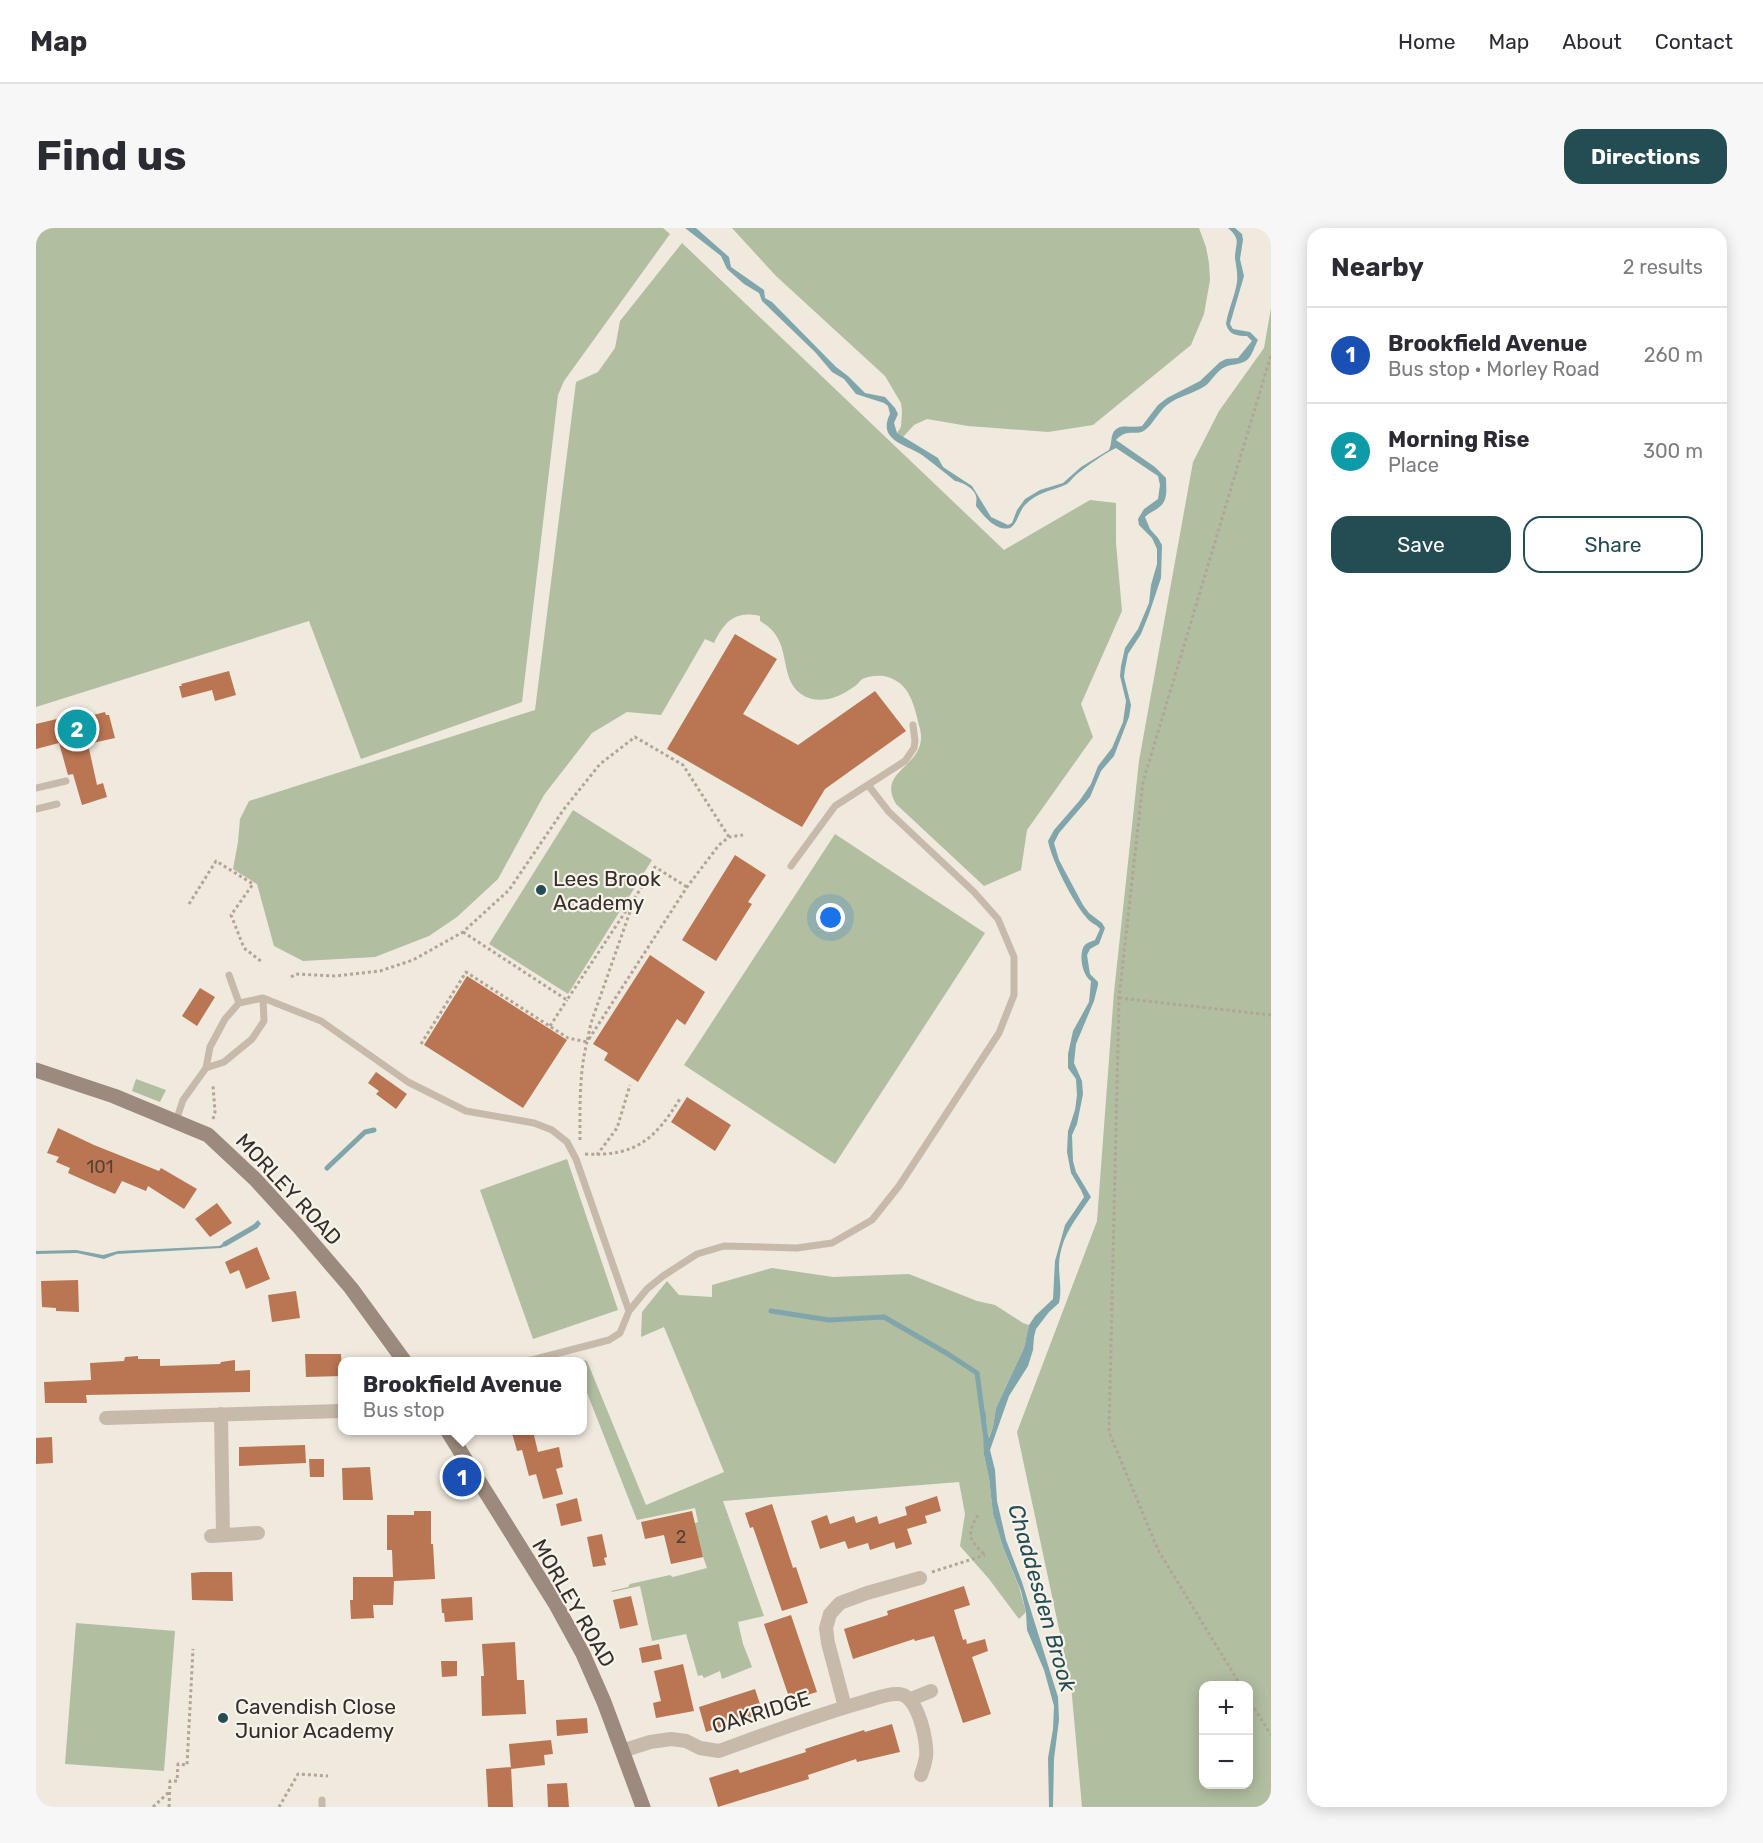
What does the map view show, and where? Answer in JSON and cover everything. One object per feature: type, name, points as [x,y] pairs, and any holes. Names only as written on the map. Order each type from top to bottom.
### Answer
[{"type":"street","name":"MORLEY ROAD","points":[[36,1070],[114,1096],[208,1135],[255,1179],[351,1288],[401,1357]]},
{"type":"street","points":[[106,1418],[338,1411]]},
{"type":"street","points":[[220,1414],[217,1536],[258,1533]]},
{"type":"street","name":"MORLEY ROAD","points":[[449,1435],[555,1604],[583,1654],[622,1751],[641,1807]]},
{"type":"street","points":[[845,1707],[828,1643],[826,1628],[830,1614],[840,1603],[920,1578]]},
{"type":"street","name":"OAKRIDGE","points":[[622,1751],[650,1742],[671,1739],[719,1751],[845,1707],[899,1694],[911,1699],[931,1691]]},
{"type":"street","points":[[911,1699],[915,1704],[923,1732],[926,1757],[921,1775]]},
{"type":"lane","points":[[791,866],[835,806],[905,761],[915,741],[913,725]]},
{"type":"lane","points":[[36,788],[66,781]]},
{"type":"lane","points":[[543,1357],[609,1340],[620,1333],[629,1311],[647,1289],[697,1254],[724,1246],[797,1248],[832,1243],[872,1220],[899,1186],[999,1033],[1014,995],[1014,957],[998,919],[974,892],[888,812],[867,785]]},
{"type":"lane","points":[[36,808],[57,804]]},
{"type":"lane","points":[[229,975],[239,1003]]},
{"type":"lane","points":[[176,1121],[183,1100],[206,1068],[210,1047],[225,1019],[239,1003],[263,998],[321,1021],[408,1082],[466,1112],[534,1123],[552,1130],[567,1142],[576,1159],[629,1311]]},
{"type":"lane","points":[[206,1068],[224,1062],[252,1039],[264,1020],[263,998]]},
{"type":"path","points":[[1238,1681],[1158,1550],[1109,1432],[1119,998],[1143,782],[1271,355]]},
{"type":"path","points":[[291,977],[296,974],[334,976],[380,971],[413,960],[463,932],[509,890],[564,809],[600,764],[635,737],[682,765],[729,837]]},
{"type":"path","points":[[587,1042],[687,887],[719,845],[729,837],[743,835]]},
{"type":"path","points":[[189,904],[216,861],[253,884],[231,915],[244,948],[262,962]]},
{"type":"path","points":[[550,1026],[654,867],[687,887]]},
{"type":"path","points":[[576,1159],[580,1150],[582,1064],[591,1023],[632,906],[631,903]]},
{"type":"path","points":[[463,932],[567,1000]]},
{"type":"path","points":[[421,1044],[466,972],[568,1038],[587,1042]]},
{"type":"path","points":[[1119,998],[1271,1015]]},
{"type":"path","points":[[597,1155],[617,1128],[630,1085]]},
{"type":"path","points":[[213,1086],[215,1112],[213,1119]]},
{"type":"path","points":[[576,1159],[585,1154],[615,1153],[643,1142],[665,1123],[681,1097]]},
{"type":"path","points":[[920,1578],[928,1573],[985,1555],[975,1546],[970,1537],[971,1525],[978,1515]]},
{"type":"path","points":[[169,1807],[170,1781],[177,1782],[178,1764],[187,1765],[194,1649]]},
{"type":"path","points":[[1253,1706],[1271,1735]]},
{"type":"path","points":[[279,1807],[298,1774],[328,1776]]},
{"type":"path","points":[[153,1807],[169,1792]]},
{"type":"green space","points":[[36,228],[663,228],[670,234],[564,381],[558,395],[522,702],[361,759],[309,621],[36,707]]},
{"type":"green space","points":[[732,228],[1199,228],[1206,247],[1210,280],[1204,314],[1191,345],[1093,425],[1048,432],[968,426],[927,419],[914,425],[903,437],[897,433],[901,427],[901,403],[885,376],[776,276]]},
{"type":"green space","points":[[682,243],[1004,550],[1090,500],[1116,503],[1116,543],[1122,611],[1081,704],[1093,737],[1027,830],[1021,870],[984,886],[896,804],[891,792],[892,783],[917,752],[921,742],[913,704],[906,689],[893,679],[873,676],[862,679],[833,698],[820,700],[807,697],[793,686],[778,638],[760,621],[760,616],[744,615],[731,619],[714,643],[705,639],[661,715],[627,712],[592,733],[544,795],[498,879],[457,917],[429,936],[375,957],[303,961],[274,946],[257,884],[233,869],[240,819],[249,801],[535,710],[576,382],[598,372],[615,348],[620,321]]},
{"type":"green space","points":[[1271,308],[1271,1807],[1082,1807],[1071,1685],[1017,1432],[1097,1221],[1114,992],[1139,761],[1193,462],[1219,411],[1264,348]]},
{"type":"green space","points":[[573,810],[652,860],[568,994],[489,944]]},
{"type":"green space","points":[[835,834],[985,933],[835,1164],[684,1065]]},
{"type":"green space","points":[[136,1079],[166,1090],[160,1102],[132,1091]]},
{"type":"green space","points":[[567,1159],[618,1310],[533,1339],[480,1190]]},
{"type":"green space","points":[[772,1268],[833,1277],[909,1274],[977,1301],[995,1305],[1029,1325],[1024,1348],[996,1408],[993,1427],[988,1439],[987,1414],[984,1455],[993,1514],[1026,1612],[1019,1619],[989,1579],[960,1546],[965,1514],[959,1482],[723,1501],[764,1616],[738,1622],[752,1667],[722,1679],[720,1671],[704,1678],[702,1675],[698,1676],[686,1634],[652,1641],[640,1586],[611,1591],[628,1587],[630,1584],[670,1575],[673,1577],[707,1568],[692,1524],[698,1522],[695,1508],[637,1520],[587,1393],[587,1361],[646,1505],[724,1472],[664,1327],[641,1337],[642,1312],[667,1281],[679,1295],[712,1297],[712,1285]]},
{"type":"green space","points":[[76,1623],[175,1631],[164,1771],[65,1764]]},
{"type":"water","points":[[685,228],[696,228],[729,257],[731,267],[764,290],[765,298],[772,302],[865,393],[885,397],[898,414],[894,423],[897,433],[938,458],[943,467],[972,486],[991,517],[1008,525],[1012,523],[1025,499],[1040,490],[1063,483],[1081,467],[1109,450],[1114,431],[1124,426],[1142,426],[1158,405],[1167,398],[1200,381],[1220,362],[1238,358],[1252,341],[1247,336],[1231,333],[1226,324],[1237,279],[1235,258],[1237,242],[1228,228],[1235,228],[1242,234],[1240,259],[1244,276],[1230,324],[1233,329],[1250,332],[1258,340],[1250,356],[1245,362],[1222,369],[1205,386],[1171,402],[1142,432],[1124,434],[1116,440],[1155,467],[1166,478],[1166,495],[1161,506],[1145,517],[1150,529],[1162,545],[1161,578],[1141,634],[1128,654],[1124,677],[1131,705],[1129,717],[1114,756],[1101,771],[1090,797],[1059,833],[1054,843],[1059,860],[1083,905],[1105,928],[1099,944],[1090,949],[1087,955],[1090,974],[1098,985],[1094,1001],[1076,1044],[1074,1063],[1082,1081],[1083,1094],[1077,1124],[1072,1135],[1073,1161],[1076,1172],[1091,1197],[1062,1246],[1059,1265],[1059,1303],[1036,1329],[1028,1366],[1009,1396],[990,1450],[995,1470],[997,1501],[1006,1540],[1022,1582],[1058,1697],[1059,1720],[1054,1759],[1053,1807],[1049,1807],[1048,1758],[1054,1706],[1044,1670],[1027,1630],[1021,1591],[1003,1547],[993,1514],[984,1455],[983,1430],[986,1410],[986,1430],[989,1438],[996,1408],[1024,1348],[1029,1325],[1053,1299],[1055,1261],[1065,1225],[1084,1197],[1071,1173],[1067,1152],[1068,1131],[1077,1095],[1076,1079],[1068,1068],[1068,1054],[1073,1031],[1089,1002],[1091,981],[1084,971],[1083,948],[1095,940],[1100,929],[1088,919],[1075,902],[1058,870],[1048,841],[1054,830],[1091,784],[1098,766],[1112,748],[1123,722],[1126,701],[1120,676],[1121,666],[1125,648],[1138,629],[1149,603],[1157,564],[1157,549],[1152,538],[1139,525],[1138,519],[1144,509],[1158,499],[1160,485],[1158,476],[1116,448],[1086,467],[1067,484],[1040,494],[1030,501],[1010,528],[1000,528],[986,518],[976,506],[975,493],[970,488],[955,481],[922,455],[901,444],[890,435],[887,430],[890,414],[888,406],[856,394],[844,379],[832,372],[815,352],[762,301],[759,293],[727,269],[721,256]]},
{"type":"water","points":[[258,1220],[261,1224],[257,1228],[221,1248],[117,1254],[104,1259],[77,1253],[36,1254],[36,1251],[76,1250],[103,1255],[118,1251],[219,1246],[247,1231]]},
{"type":"building","points":[[735,634],[777,659],[743,714],[798,745],[875,691],[906,731],[825,789],[802,827],[667,749]]},
{"type":"building","points":[[229,671],[236,695],[215,701],[212,690],[182,698],[179,686],[182,686],[181,684]]},
{"type":"building","points":[[105,712],[109,715],[115,738],[88,744],[97,785],[103,783],[107,797],[82,805],[73,774],[68,775],[59,743],[36,749],[36,724],[65,717],[66,722]]},
{"type":"building","points":[[735,855],[766,875],[748,902],[752,904],[716,961],[682,940]]},
{"type":"building","points":[[650,955],[705,992],[685,1025],[677,1019],[638,1082],[604,1060],[608,1053],[593,1044]]},
{"type":"building","points":[[467,976],[567,1040],[523,1108],[424,1045]]},
{"type":"building","points":[[200,988],[215,997],[197,1026],[182,1016]]},
{"type":"building","points":[[376,1072],[407,1094],[396,1109],[376,1094],[379,1091],[368,1083]]},
{"type":"building","points":[[687,1097],[731,1125],[715,1151],[671,1122]]},
{"type":"building","points":[[58,1128],[159,1171],[161,1168],[197,1189],[184,1209],[148,1186],[146,1191],[122,1181],[115,1194],[68,1173],[70,1168],[56,1162],[59,1157],[47,1153]]},
{"type":"building","points":[[217,1203],[232,1223],[210,1237],[195,1219]]},
{"type":"building","points":[[257,1247],[270,1279],[246,1289],[239,1270],[230,1274],[225,1262]]},
{"type":"building","points":[[78,1280],[79,1312],[56,1311],[56,1308],[42,1307],[41,1281]]},
{"type":"building","points":[[296,1291],[300,1318],[272,1322],[268,1295]]},
{"type":"building","points":[[305,1354],[341,1354],[341,1357],[338,1357],[338,1376],[306,1377]]},
{"type":"building","points":[[138,1356],[138,1359],[160,1359],[160,1366],[220,1364],[235,1360],[235,1371],[250,1370],[250,1392],[86,1395],[87,1403],[45,1403],[44,1382],[91,1380],[90,1363],[124,1361],[125,1357]]},
{"type":"building","points":[[513,1435],[534,1435],[538,1452],[559,1447],[563,1467],[556,1469],[563,1494],[543,1499],[536,1474],[529,1476],[522,1450],[517,1451]]},
{"type":"building","points":[[52,1437],[53,1463],[36,1464],[36,1438]]},
{"type":"building","points":[[305,1445],[306,1463],[239,1466],[239,1447]]},
{"type":"building","points":[[309,1459],[324,1459],[324,1477],[310,1477]]},
{"type":"building","points":[[370,1467],[373,1500],[343,1500],[342,1468]]},
{"type":"building","points":[[937,1496],[941,1511],[925,1516],[927,1523],[907,1529],[912,1544],[896,1549],[894,1542],[870,1550],[868,1543],[848,1549],[845,1541],[820,1549],[811,1521],[827,1515],[830,1524],[854,1516],[856,1523],[877,1516],[879,1524],[907,1515],[905,1507]]},
{"type":"building","points":[[577,1498],[582,1521],[561,1526],[556,1504]]},
{"type":"building","points":[[772,1504],[793,1568],[796,1567],[808,1603],[782,1611],[753,1527],[750,1528],[745,1513]]},
{"type":"building","points":[[414,1511],[431,1511],[431,1544],[433,1544],[435,1579],[394,1581],[393,1605],[373,1605],[374,1618],[351,1619],[350,1600],[353,1600],[353,1577],[393,1577],[392,1550],[387,1550],[387,1515],[414,1515]]},
{"type":"building","points":[[692,1511],[703,1557],[671,1564],[664,1535],[645,1539],[641,1522]]},
{"type":"building","points":[[602,1534],[607,1557],[604,1558],[606,1565],[593,1567],[587,1537]]},
{"type":"building","points":[[232,1572],[233,1601],[192,1600],[191,1573]]},
{"type":"building","points":[[964,1586],[970,1605],[954,1610],[963,1640],[966,1639],[967,1644],[985,1639],[988,1651],[972,1657],[991,1714],[963,1723],[934,1636],[915,1641],[914,1639],[853,1659],[844,1629],[888,1615],[887,1611]]},
{"type":"building","points":[[631,1596],[638,1625],[620,1629],[613,1600]]},
{"type":"building","points":[[472,1597],[473,1620],[445,1622],[441,1599]]},
{"type":"building","points":[[791,1615],[817,1692],[790,1700],[764,1624]]},
{"type":"building","points":[[515,1642],[517,1680],[524,1680],[526,1714],[482,1716],[481,1676],[484,1676],[482,1644]]},
{"type":"building","points":[[659,1644],[662,1659],[642,1663],[639,1648]]},
{"type":"building","points":[[441,1661],[457,1661],[457,1676],[442,1677]]},
{"type":"building","points":[[683,1664],[694,1711],[656,1718],[653,1703],[661,1701],[654,1671]]},
{"type":"building","points":[[755,1689],[763,1713],[706,1732],[699,1707]]},
{"type":"building","points":[[587,1718],[588,1733],[557,1736],[556,1720]]},
{"type":"building","points":[[892,1724],[900,1752],[857,1762],[856,1759],[808,1775],[809,1779],[718,1807],[709,1778],[738,1769],[740,1773],[806,1752],[805,1749],[826,1742]]},
{"type":"building","points":[[551,1740],[553,1754],[544,1755],[545,1765],[511,1769],[509,1744]]},
{"type":"building","points":[[511,1767],[513,1807],[488,1807],[486,1769]]},
{"type":"building","points":[[567,1783],[569,1807],[548,1807],[547,1784]]},
{"type":"waterway","points":[[327,1168],[365,1132],[374,1130]]},
{"type":"waterway","points":[[225,1244],[256,1226]]},
{"type":"waterway","points":[[771,1311],[829,1320],[884,1317],[977,1373],[985,1432]]},
{"type":"place","name":"Morning Rise","points":[[77,729]]},
{"type":"place","name":"Lees Brook Academy","points":[[541,890]]},
{"type":"place","name":"Brookfield Avenue","points":[[462,1477]]},
{"type":"place","name":"Cavendish Close Junior Academy","points":[[223,1718]]},
{"type":"water label","name":"Chaddesden Brook","points":[[1042,1598]]}]
